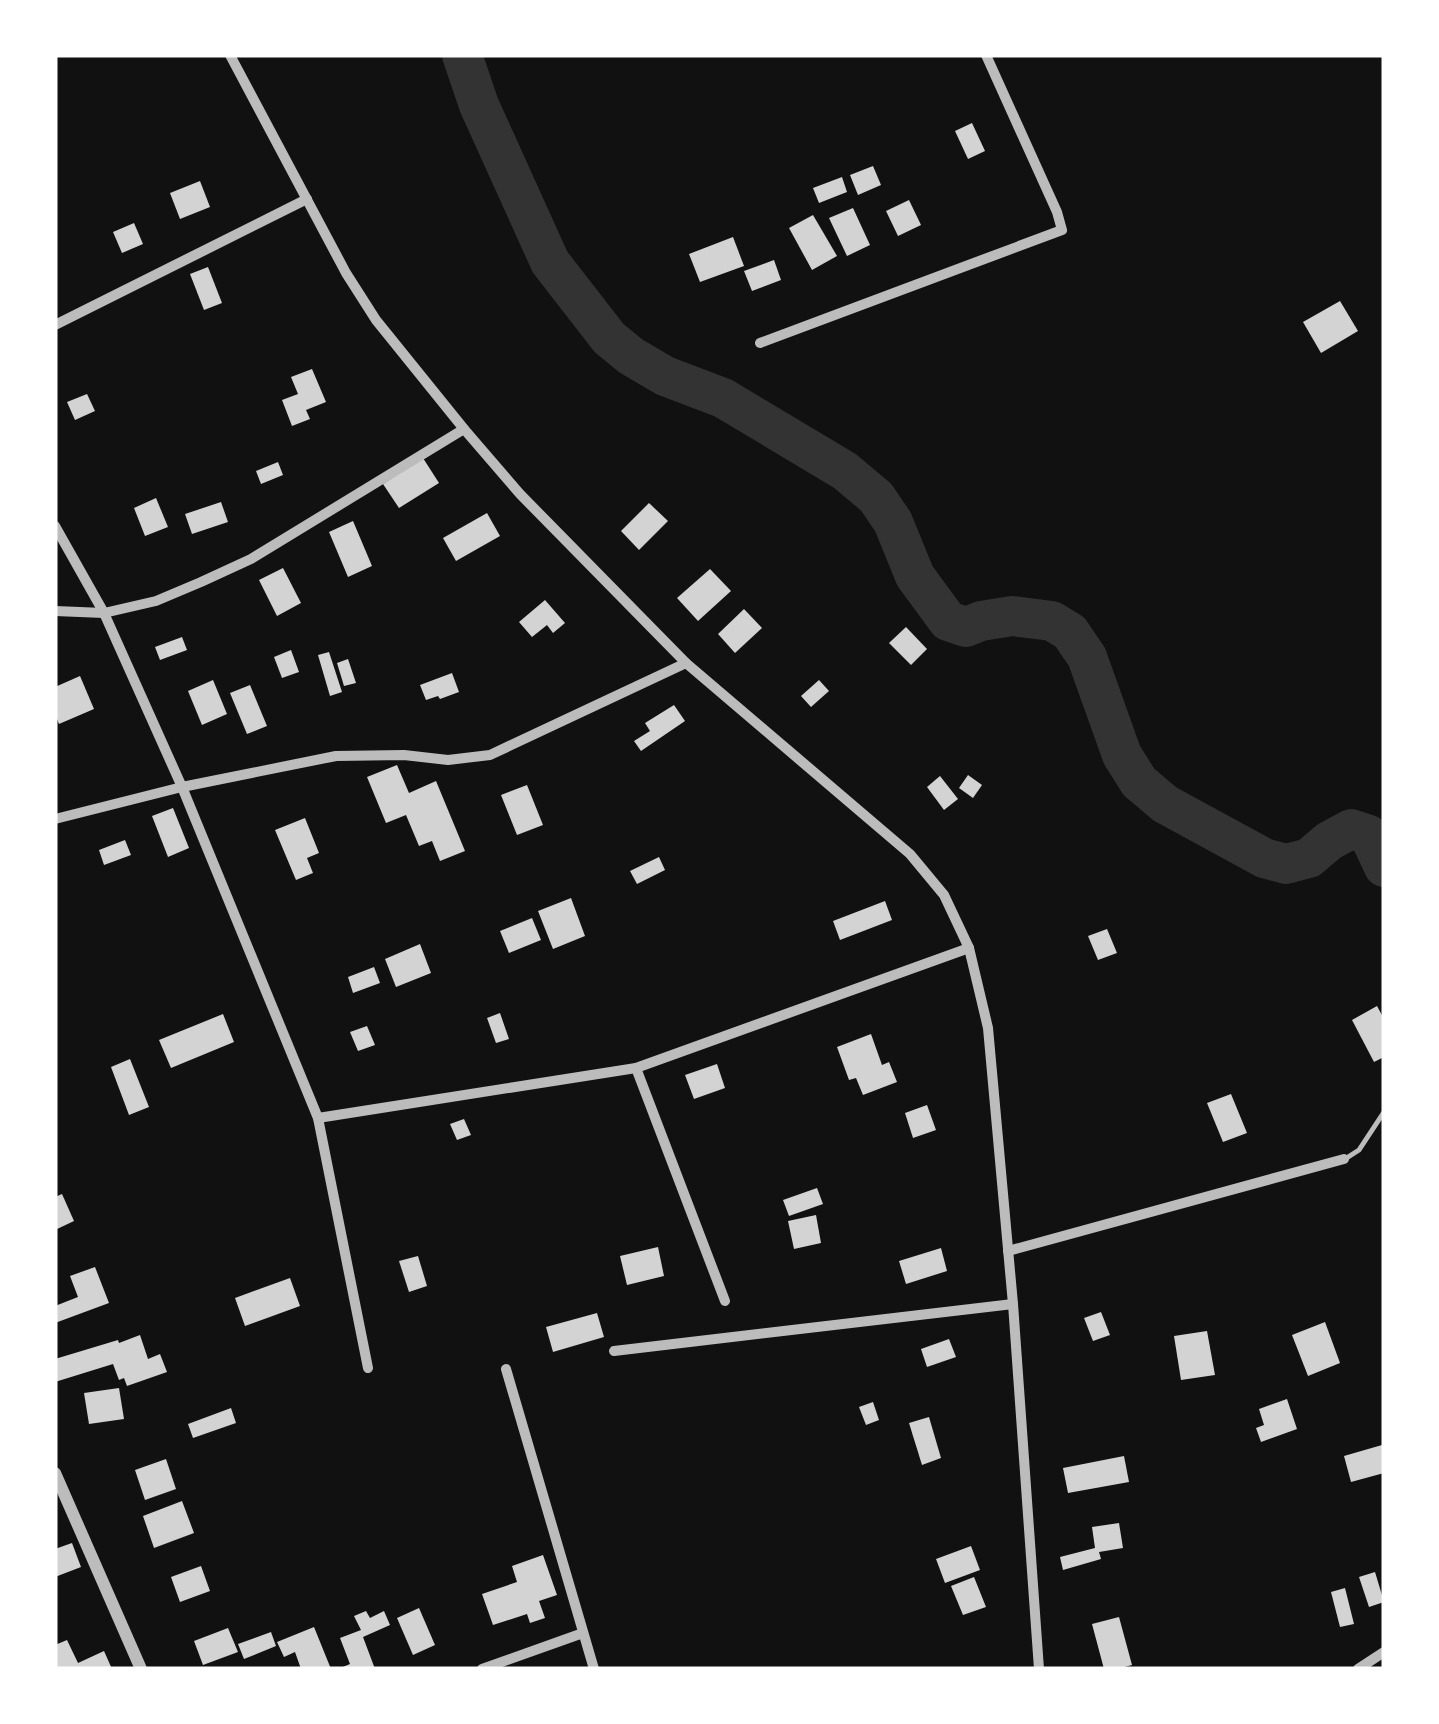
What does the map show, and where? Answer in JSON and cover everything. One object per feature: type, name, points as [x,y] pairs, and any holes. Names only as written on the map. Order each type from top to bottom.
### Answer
[{"type":"street","points":[[230,55],[346,273],[376,320],[464,429],[520,494],[686,664],[910,854],[944,895],[969,948],[988,1028],[1013,1304],[1039,1669]]},
{"type":"street","points":[[760,343],[1062,230],[986,55]]},
{"type":"street","points":[[55,325],[307,200]]},
{"type":"street","points":[[55,611],[104,614],[156,601],[251,559],[464,429]]},
{"type":"street","points":[[55,526],[104,614],[182,787],[318,1118],[368,1368]]},
{"type":"street","points":[[55,819],[182,787],[336,756],[404,755],[448,760],[490,755],[686,664]]},
{"type":"street","points":[[318,1118],[636,1068],[969,948]]},
{"type":"street","points":[[636,1068],[725,1300]]},
{"type":"street","points":[[1008,1251],[1344,1159]]},
{"type":"street","points":[[614,1350],[1013,1304]]},
{"type":"street","points":[[506,1369],[594,1669]]},
{"type":"street","points":[[55,1473],[141,1669]]},
{"type":"street","points":[[482,1669],[583,1633]]},
{"type":"street","points":[[1358,1669],[1384,1652]]},
{"type":"lane","points":[[1344,1159],[1359,1150],[1384,1112]]},
{"type":"building","points":[[972,123],[985,151],[968,159],[955,131]]},
{"type":"building","points":[[873,166],[881,185],[858,195],[850,175]]},
{"type":"building","points":[[842,177],[847,192],[819,203],[813,188]]},
{"type":"building","points":[[200,181],[210,207],[180,219],[170,193]]},
{"type":"building","points":[[909,200],[921,225],[898,236],[886,211]]},
{"type":"building","points":[[853,208],[870,245],[847,256],[829,218]]},
{"type":"building","points":[[813,215],[837,256],[812,270],[789,228]]},
{"type":"building","points":[[134,223],[143,244],[122,253],[113,232]]},
{"type":"building","points":[[733,237],[744,266],[700,282],[689,254]]},
{"type":"building","points":[[774,260],[781,280],[752,291],[744,271]]},
{"type":"building","points":[[208,267],[222,303],[204,310],[190,274]]},
{"type":"building","points":[[1340,301],[1358,331],[1321,353],[1303,322]]},
{"type":"building","points":[[312,369],[326,402],[306,410],[310,419],[292,426],[282,400],[298,394],[291,377]]},
{"type":"building","points":[[87,394],[95,411],[75,420],[67,402]]},
{"type":"building","points":[[423,458],[439,483],[399,508],[383,484]]},
{"type":"building","points":[[278,462],[283,475],[261,484],[256,471]]},
{"type":"building","points":[[156,498],[168,527],[145,536],[134,508]]},
{"type":"building","points":[[221,502],[228,522],[192,534],[185,514]]},
{"type":"building","points":[[649,503],[668,521],[639,550],[621,531]]},
{"type":"building","points":[[487,513],[500,536],[456,561],[443,538]]},
{"type":"building","points":[[353,521],[372,566],[348,577],[329,532]]},
{"type":"building","points":[[283,568],[301,603],[277,616],[259,580]]},
{"type":"building","points":[[710,569],[731,591],[698,621],[677,598]]},
{"type":"building","points":[[545,600],[565,623],[553,633],[547,625],[532,637],[519,622]]},
{"type":"building","points":[[744,609],[762,628],[735,653],[718,634]]},
{"type":"building","points":[[906,627],[927,649],[911,665],[889,643]]},
{"type":"building","points":[[182,637],[187,650],[160,660],[155,647]]},
{"type":"building","points":[[291,650],[299,672],[282,678],[274,657]]},
{"type":"building","points":[[329,652],[342,692],[330,696],[318,655]]},
{"type":"building","points":[[348,659],[356,683],[344,686],[337,663]]},
{"type":"building","points":[[452,673],[459,692],[426,700],[420,685]]},
{"type":"building","points":[[80,676],[94,709],[59,724],[55,687]]},
{"type":"building","points":[[213,680],[227,714],[202,725],[188,691]]},
{"type":"building","points":[[819,680],[829,691],[811,707],[801,696]]},
{"type":"building","points":[[250,685],[267,726],[247,734],[230,693]]},
{"type":"building","points":[[674,705],[685,721],[641,751],[634,741],[650,731],[645,723]]},
{"type":"building","points":[[397,765],[409,793],[436,781],[465,851],[440,861],[432,841],[419,846],[406,815],[386,823],[367,777]]},
{"type":"building","points":[[968,775],[982,785],[973,798],[959,788]]},
{"type":"building","points":[[940,776],[958,799],[944,810],[927,787]]},
{"type":"building","points":[[527,785],[543,825],[517,835],[501,795]]},
{"type":"building","points":[[173,808],[189,848],[168,857],[152,816]]},
{"type":"building","points":[[305,818],[319,853],[307,858],[313,873],[296,880],[275,830]]},
{"type":"building","points":[[125,840],[131,855],[104,865],[99,850]]},
{"type":"building","points":[[659,857],[665,870],[637,884],[630,871]]},
{"type":"building","points":[[571,898],[585,936],[553,949],[538,911]]},
{"type":"building","points":[[885,901],[892,920],[840,940],[833,921]]},
{"type":"building","points":[[532,918],[541,940],[509,953],[500,931]]},
{"type":"building","points":[[1107,929],[1117,953],[1098,960],[1088,936]]},
{"type":"building","points":[[420,944],[431,973],[396,987],[385,959]]},
{"type":"building","points":[[374,967],[380,983],[353,993],[348,977]]},
{"type":"building","points":[[1377,1006],[1384,1019],[1384,1057],[1374,1062],[1352,1020]]},
{"type":"building","points":[[500,1013],[509,1039],[496,1043],[487,1018]]},
{"type":"building","points":[[223,1014],[234,1042],[171,1068],[159,1040]]},
{"type":"building","points":[[367,1026],[375,1045],[358,1051],[350,1032]]},
{"type":"building","points":[[871,1034],[882,1065],[889,1062],[897,1082],[863,1095],[856,1078],[849,1080],[837,1047]]},
{"type":"building","points":[[130,1059],[149,1107],[129,1115],[111,1067]]},
{"type":"building","points":[[717,1064],[725,1088],[694,1099],[685,1075]]},
{"type":"building","points":[[1231,1094],[1247,1133],[1223,1142],[1207,1103]]},
{"type":"building","points":[[927,1105],[936,1130],[913,1138],[905,1113]]},
{"type":"building","points":[[464,1119],[471,1135],[457,1140],[450,1124]]},
{"type":"building","points":[[817,1188],[823,1204],[789,1216],[783,1200]]},
{"type":"building","points":[[62,1194],[74,1221],[55,1230],[55,1197]]},
{"type":"building","points":[[816,1215],[821,1243],[794,1249],[788,1221]]},
{"type":"building","points":[[658,1247],[664,1276],[627,1285],[620,1256]]},
{"type":"building","points":[[941,1248],[947,1271],[906,1284],[899,1261]]},
{"type":"building","points":[[418,1256],[427,1286],[409,1292],[399,1261]]},
{"type":"building","points":[[95,1267],[109,1303],[55,1323],[55,1306],[78,1297],[70,1276]]},
{"type":"building","points":[[290,1278],[300,1306],[245,1326],[235,1298]]},
{"type":"building","points":[[1101,1312],[1110,1335],[1093,1341],[1084,1318]]},
{"type":"building","points":[[597,1313],[604,1337],[553,1352],[546,1327]]},
{"type":"building","points":[[1325,1322],[1340,1363],[1308,1376],[1292,1335]]},
{"type":"building","points":[[1207,1331],[1215,1375],[1181,1380],[1174,1336]]},
{"type":"building","points":[[140,1335],[148,1359],[160,1354],[167,1372],[127,1386],[124,1378],[119,1380],[113,1364],[55,1382],[55,1359]]},
{"type":"building","points":[[949,1339],[956,1357],[927,1367],[921,1349]]},
{"type":"building","points":[[119,1388],[124,1419],[89,1424],[84,1393]]},
{"type":"building","points":[[1287,1399],[1297,1429],[1261,1442],[1256,1428],[1264,1425],[1259,1409]]},
{"type":"building","points":[[873,1402],[879,1420],[866,1425],[859,1407]]},
{"type":"building","points":[[231,1408],[236,1423],[193,1438],[188,1424]]},
{"type":"building","points":[[929,1417],[941,1458],[922,1465],[909,1423]]},
{"type":"building","points":[[1382,1445],[1384,1473],[1351,1482],[1344,1456]]},
{"type":"building","points":[[1124,1456],[1129,1482],[1068,1493],[1063,1468]]},
{"type":"building","points":[[166,1459],[176,1489],[145,1500],[135,1470]]},
{"type":"building","points":[[182,1501],[194,1533],[154,1548],[143,1516]]},
{"type":"building","points":[[1119,1523],[1123,1548],[1099,1552],[1101,1559],[1063,1570],[1060,1557],[1095,1548],[1092,1527]]},
{"type":"building","points":[[72,1543],[81,1567],[55,1577],[55,1549]]},
{"type":"building","points":[[971,1546],[980,1570],[945,1583],[936,1559]]},
{"type":"building","points":[[543,1555],[557,1595],[539,1601],[545,1618],[530,1623],[527,1614],[493,1625],[482,1594],[517,1582],[512,1566]]},
{"type":"building","points":[[201,1566],[210,1591],[180,1602],[171,1577]]},
{"type":"building","points":[[1375,1572],[1384,1602],[1369,1607],[1359,1577]]},
{"type":"building","points":[[974,1577],[986,1607],[963,1615],[951,1586]]},
{"type":"building","points":[[1345,1588],[1354,1624],[1340,1627],[1331,1592]]},
{"type":"building","points":[[419,1608],[435,1645],[413,1655],[397,1618]]},
{"type":"building","points":[[366,1611],[370,1618],[384,1611],[390,1625],[363,1637],[375,1669],[338,1669],[350,1664],[340,1638],[361,1630],[354,1616]]},
{"type":"building","points":[[1119,1617],[1132,1665],[1104,1669],[1092,1624]]},
{"type":"building","points":[[314,1627],[331,1669],[301,1669],[295,1652],[284,1657],[277,1642]]},
{"type":"building","points":[[228,1628],[238,1652],[203,1665],[194,1641]]},
{"type":"building","points":[[271,1632],[276,1646],[244,1659],[238,1644]]},
{"type":"building","points":[[67,1640],[78,1663],[104,1651],[112,1669],[55,1669],[55,1645]]},
{"type":"waterway","points":[[462,55],[479,105],[550,262],[609,338],[665,376],[723,398],[845,471],[876,497],[893,522],[915,576],[948,621],[966,627],[1012,616],[1052,621],[1070,632],[1087,657],[1122,755],[1139,782],[1165,804],[1264,858],[1286,864],[1309,858],[1351,829],[1369,835],[1384,867]]}]
